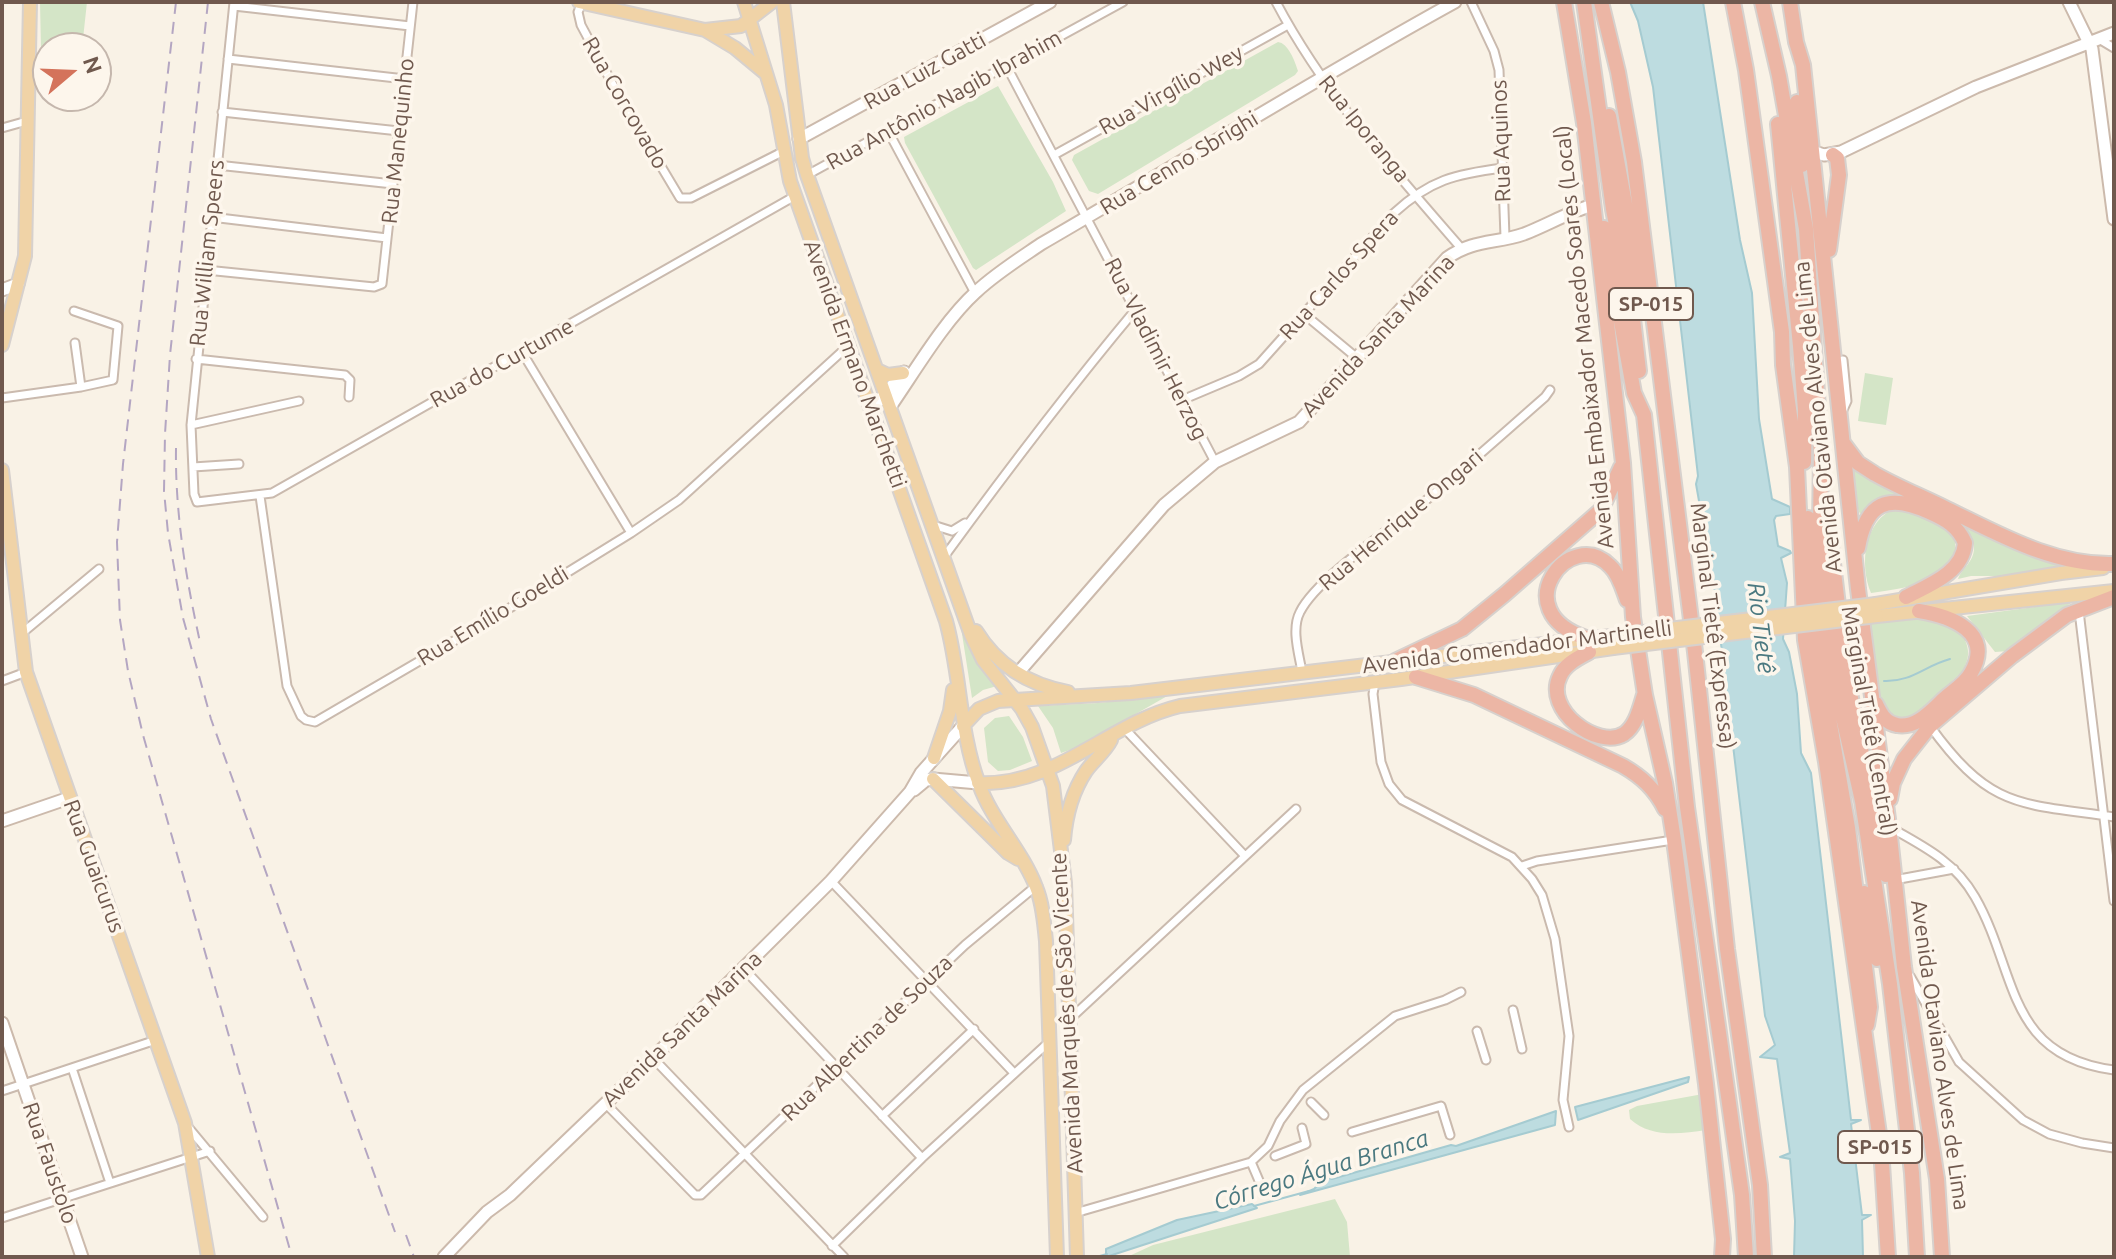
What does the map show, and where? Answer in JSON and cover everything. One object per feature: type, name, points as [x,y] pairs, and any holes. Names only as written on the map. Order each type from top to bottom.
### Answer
[{"type":"highway","name":"Avenida Embaixador Macedo Soares (Local)","points":[[1564,2],[1584,123],[1623,463],[1633,617],[1640,669],[1674,840],[1696,1000]]},
{"type":"highway","points":[[1584,2],[1613,209],[1635,334],[1687,807],[1742,1195],[1746,1257]]},
{"type":"highway","name":"Marginal Tietê (Expressa)","points":[[1601,2],[1627,118],[1708,766],[1727,949],[1760,1185],[1764,1257]]},
{"type":"highway","name":"SP-015","points":[[1733,2],[1746,70],[1782,332],[1783,365],[1797,467],[1805,640],[1826,762],[1881,1148],[1888,1257]]},
{"type":"highway","name":"Avenida Otaviano Alves de Lima","points":[[1790,2],[1803,65],[1858,589],[1904,967],[1935,1166],[1942,1257]]},
{"type":"highway","points":[[1763,7],[1787,198],[1805,410],[1804,462]]},
{"type":"highway","name":"Marginal Tietê (Central)","points":[[1763,7],[1779,76],[1806,229],[1821,453],[1821,560],[1841,713],[1862,801],[1890,984],[1914,1185],[1917,1257]]},
{"type":"highway","points":[[1796,42],[1806,229]]},
{"type":"highway","points":[[1592,51],[1600,66],[1643,305],[1654,332]]},
{"type":"highway","points":[[1826,267],[1839,175],[1837,158],[1833,155]]},
{"type":"highway","points":[[1593,204],[1603,220],[1634,393],[1644,415]]},
{"type":"highway","name":"Avenida Otaviano Alves de Lima","points":[[1782,332],[1792,375],[1804,462],[1817,638]]},
{"type":"highway","points":[[1841,435],[1850,454],[1875,474],[1985,528],[2064,560],[2114,565]]},
{"type":"highway","points":[[1821,453],[1846,673],[1887,882],[1896,897]]},
{"type":"highway","points":[[1395,661],[1462,629],[1591,519],[1605,505],[1623,463]]},
{"type":"highway","points":[[1858,589],[1858,546],[1867,520],[1879,507],[1901,501],[1947,520],[1965,543],[1962,559],[1950,572],[1906,597]]},
{"type":"highway","points":[[1633,617],[1611,566],[1588,555],[1571,559],[1550,578],[1546,601],[1548,610],[1558,625],[1588,645],[1560,676],[1558,699],[1567,717],[1594,733],[1616,737],[1630,729],[1645,695]]},
{"type":"highway","points":[[1888,819],[1898,770],[1930,726],[2012,656],[2067,615],[2114,597]]},
{"type":"highway","points":[[1919,611],[1961,623],[1983,651],[2012,656]]},
{"type":"highway","name":"Marginal Tietê (Central)","points":[[1817,638],[1848,828],[1870,1007],[1865,1037]]},
{"type":"highway","points":[[1873,696],[1881,715],[1889,722],[1903,726],[1916,722],[1970,676],[1975,664],[1975,641]]},
{"type":"highway","points":[[1416,677],[1474,695],[1639,775],[1659,798],[1671,822]]},
{"type":"highway","points":[[1708,766],[1703,794],[1731,1070],[1728,1097]]},
{"type":"highway","points":[[1687,807],[1683,823],[1698,970],[1696,1000],[1722,1257]]},
{"type":"highway","points":[[1848,828],[1857,857],[1893,1052],[1899,1060]]},
{"type":"main road","points":[[2,345],[25,256],[30,2]]},
{"type":"main road","points":[[580,2],[705,30],[731,28],[749,22],[772,2]]},
{"type":"main road","name":"Avenida Ermano Marchetti","points":[[744,2],[776,105],[795,196],[946,621],[956,667],[963,726]]},
{"type":"main road","name":"Avenida Ermano Marchetti","points":[[783,2],[799,139],[807,175],[979,652],[996,679],[1014,699]]},
{"type":"main road","points":[[705,30],[735,48],[766,75]]},
{"type":"main road","points":[[877,370],[888,375],[903,373]]},
{"type":"main road","name":"Rua Guaicurus","points":[[2,470],[6,547],[26,672],[185,1123],[208,1257]]},
{"type":"main road","name":"Avenida Comendador Martinelli","points":[[1877,610],[1906,597],[2114,565]]},
{"type":"main road","name":"Avenida Comendador Martinelli","points":[[963,726],[989,703],[1014,699],[1095,696],[1395,661],[1588,645],[1877,610],[1919,611],[2114,591]]},
{"type":"main road","points":[[961,603],[988,649],[1018,673],[1056,690],[1095,696]]},
{"type":"main road","name":"Avenida Comendador Martinelli","points":[[978,783],[1011,782],[1048,769],[1081,755],[1145,716],[1180,706],[1416,677],[1588,645]]},
{"type":"main road","points":[[934,758],[950,711],[956,667]]},
{"type":"main road","name":"Avenida Marquês de São Vicente","points":[[1014,699],[1034,729],[1053,786],[1065,883],[1077,1257]]},
{"type":"main road","name":"Avenida Marquês de São Vicente","points":[[963,726],[978,783],[991,811],[1036,886],[1042,911],[1046,941],[1057,1257]]},
{"type":"main road","points":[[1060,850],[1064,844],[1067,814],[1077,787],[1119,731]]},
{"type":"main road","points":[[933,779],[1008,853],[1022,861]]},
{"type":"street","name":"Rua Manequinho","points":[[206,270],[374,287],[380,285],[383,281],[413,2]]},
{"type":"street","name":"Rua Corcovado","points":[[580,2],[578,12],[581,25],[619,96],[683,199],[691,198],[784,151]]},
{"type":"street","name":"Rua Luiz Gatti","points":[[799,139],[1050,2]]},
{"type":"street","name":"Rua Antônio Nagib Ibrahim","points":[[807,175],[1123,2]]},
{"type":"street","name":"Rua Iporanga","points":[[1276,2],[1322,77],[1461,248]]},
{"type":"street","name":"Rua Cenno Sbrighi","points":[[890,407],[926,354],[975,293],[1041,244],[1455,2]]},
{"type":"street","name":"Rua Aquinos","points":[[1471,2],[1494,51],[1499,70],[1505,237]]},
{"type":"street","points":[[2069,2],[2095,41],[2114,219]]},
{"type":"street","points":[[234,4],[410,26]]},
{"type":"street","name":"Rua William Speers","points":[[199,503],[194,498],[191,425],[234,4]]},
{"type":"street","name":"Rua Virgílio Wey","points":[[1054,155],[1288,25]]},
{"type":"street","points":[[1812,151],[1833,155],[1894,129],[1976,87],[2114,33]]},
{"type":"street","points":[[2095,41],[2114,48]]},
{"type":"street","points":[[228,59],[405,79]]},
{"type":"street","name":"Rua Vladimir Herzog","points":[[1007,67],[1215,462]]},
{"type":"street","points":[[222,112],[399,131]]},
{"type":"street","points":[[2,128],[27,121]]},
{"type":"street","points":[[888,131],[975,293]]},
{"type":"street","points":[[217,165],[393,184]]},
{"type":"street","name":"Rua Carlos Spera","points":[[1182,400],[1251,370],[1394,213],[1416,193],[1437,182],[1468,173],[1503,168]]},
{"type":"street","name":"Rua do Curtume","points":[[199,503],[272,493],[795,196]]},
{"type":"street","name":"Avenida Santa Marina","points":[[1018,673],[1164,505],[1215,462],[1299,422],[1447,258],[1461,248],[1520,235],[1593,204]]},
{"type":"street","points":[[211,217],[387,238]]},
{"type":"street","points":[[2,290],[18,284]]},
{"type":"street","points":[[944,558],[969,519],[1136,309]]},
{"type":"street","points":[[2,398],[106,383],[115,377],[119,331],[116,324],[74,311]]},
{"type":"street","points":[[1304,314],[1357,358]]},
{"type":"street","points":[[75,343],[81,387]]},
{"type":"street","name":"Rua Emílio Goeldi","points":[[260,496],[287,686],[301,716],[315,722],[459,638],[631,533],[679,500],[848,346]]},
{"type":"street","points":[[522,352],[631,533]]},
{"type":"street","name":"Rua Cenno Sbrighi","points":[[871,410],[903,373],[926,354]]},
{"type":"street","points":[[196,359],[345,375],[350,380],[349,397]]},
{"type":"street","points":[[1839,418],[1847,401],[1843,360]]},
{"type":"street","name":"Rua Henrique Ongari","points":[[1302,672],[1296,636],[1298,615],[1307,600],[1550,390]]},
{"type":"street","points":[[191,425],[299,401]]},
{"type":"street","points":[[193,467],[239,464]]},
{"type":"street","points":[[932,524],[952,531],[969,519]]},
{"type":"street","points":[[21,634],[99,569]]},
{"type":"street","points":[[2079,609],[2114,901]]},
{"type":"street","points":[[2,681],[26,672]]},
{"type":"street","points":[[1375,682],[1373,694],[1381,762],[1389,784],[1402,800],[1499,849],[1522,866],[1542,895],[1549,914],[1569,1036],[1563,1104],[1569,1127]]},
{"type":"street","name":"Avenida Santa Marina","points":[[444,1257],[487,1212],[510,1195],[653,1058],[831,881],[910,792],[934,758],[963,726]]},
{"type":"street","points":[[1930,726],[1953,755],[1987,789],[2025,804],[2114,817]]},
{"type":"street","points":[[1119,731],[1245,856]]},
{"type":"street","points":[[933,779],[978,783]]},
{"type":"street","name":"Avenida Santa Marina","points":[[910,792],[926,780],[933,779]]},
{"type":"street","points":[[2,821],[69,798]]},
{"type":"street","points":[[1069,1020],[1296,809]]},
{"type":"street","points":[[1888,819],[1942,856],[1975,897],[2016,999],[2035,1033],[2049,1047],[2083,1065],[2114,1070]]},
{"type":"street","points":[[1522,866],[1674,840]]},
{"type":"street","points":[[1894,880],[1954,869]]},
{"type":"street","points":[[831,881],[1014,1073]]},
{"type":"street","name":"Rua Albertina de Souza","points":[[605,1103],[695,1195],[703,1194],[965,945],[1036,886]]},
{"type":"street","points":[[1904,967],[1959,1062],[1986,1088],[2036,1129],[2082,1143],[2114,1148]]},
{"type":"street","points":[[744,969],[922,1158]]},
{"type":"street","points":[[1075,1213],[1251,1162],[1268,1146],[1280,1121],[1303,1090],[1402,1012],[1445,1000],[1461,992]]},
{"type":"street","points":[[1513,1010],[1522,1049]]},
{"type":"street","name":"Rua Faustolo","points":[[2,1023],[81,1257]]},
{"type":"street","points":[[882,1116],[974,1029]]},
{"type":"street","points":[[1477,1031],[1486,1060]]},
{"type":"street","points":[[2,1091],[157,1040]]},
{"type":"street","points":[[832,1246],[922,1158],[1049,1042]]},
{"type":"street","points":[[653,1058],[844,1257]]},
{"type":"street","points":[[72,1068],[110,1183]]},
{"type":"street","points":[[1311,1102],[1324,1115]]},
{"type":"street","points":[[1352,1132],[1441,1106],[1450,1135]]},
{"type":"street","points":[[185,1123],[263,1217]]},
{"type":"street","points":[[1275,1156],[1306,1144],[1302,1128]]},
{"type":"street","points":[[2,1218],[210,1151]]},
{"type":"street","points":[[1251,1162],[1263,1190]]},
{"type":"green space","points":[[40,2],[87,2],[84,32],[41,32]]},
{"type":"green space","points":[[1278,42],[1288,49],[1293,58],[1298,71],[1295,75],[1098,194],[1089,191],[1072,160],[1074,155]]},
{"type":"green space","points":[[998,86],[1053,182],[1066,211],[976,270],[904,137]]},
{"type":"green space","points":[[1865,373],[1893,378],[1886,425],[1858,421]]},
{"type":"green space","points":[[1850,458],[2063,563],[2062,567],[2013,576],[1958,579],[1970,561],[1974,548],[1965,528],[1928,504],[1901,496],[1881,497],[1860,514],[1855,502]]},
{"type":"green space","points":[[1896,508],[1920,514],[1950,532],[1955,537],[1955,555],[1927,580],[1871,593],[1865,569],[1867,544],[1877,522]]},
{"type":"green space","points":[[2072,602],[2009,651],[1995,652],[1967,616]]},
{"type":"green space","points":[[1927,618],[1959,629],[1967,645],[1967,660],[1962,672],[1915,715],[1901,719],[1891,714],[1883,702],[1874,668],[1870,622]]},
{"type":"green space","points":[[960,621],[997,686],[983,690],[972,698]]},
{"type":"green space","points":[[1169,695],[1078,747],[1061,753],[1053,728],[1038,706],[1098,703]]},
{"type":"green space","points":[[1009,716],[1023,737],[1032,761],[1010,770],[998,771],[988,762],[984,728],[995,718]]},
{"type":"green space","points":[[1703,1094],[1706,1130],[1656,1132],[1630,1119],[1629,1110],[1637,1106]]},
{"type":"green space","points":[[1335,1199],[1347,1222],[1350,1257],[1127,1257],[1153,1245]]},
{"type":"water","name":"Rio Tietê","points":[[1630,2],[1703,2],[1740,240],[1752,293],[1759,419],[1772,499],[1790,507],[1790,514],[1776,516],[1774,520],[1778,546],[1791,553],[1781,558],[1787,583],[1783,639],[1789,652],[1797,694],[1801,753],[1811,773],[1851,1120],[1861,1120],[1851,1124],[1862,1215],[1871,1215],[1862,1220],[1863,1257],[1794,1257],[1795,1221],[1790,1159],[1780,1157],[1790,1153],[1777,1059],[1760,1057],[1775,1045],[1765,1016],[1713,576],[1710,568],[1703,571],[1710,563],[1696,484],[1698,476],[1653,87],[1638,21]]},
{"type":"water","points":[[1689,1077],[1688,1082],[1578,1120],[1575,1107]]},
{"type":"water","points":[[1556,1111],[1555,1125],[1300,1195],[1314,1189],[1324,1176],[1332,1179],[1456,1146]]},
{"type":"water","points":[[1252,1204],[1257,1208],[1106,1257],[1106,1249],[1177,1220]]},
{"type":"waterway","points":[[1884,681],[1902,679],[1950,659]]},
{"type":"waterway","name":"Córrego Água Branca","points":[[1254,1206],[1309,1191]]},
{"type":"waterway","name":"Córrego Água Branca","points":[[1096,1257],[1107,1254]]},
{"type":"railway","points":[[176,2],[123,464],[117,542],[120,620],[143,735],[292,1257]]},
{"type":"railway","points":[[208,2],[170,355],[164,491],[168,533],[183,618],[211,719],[395,1232]]},
{"type":"railway","points":[[176,448],[182,546],[200,642]]},
{"type":"railway","points":[[406,1235],[414,1257]]}]
